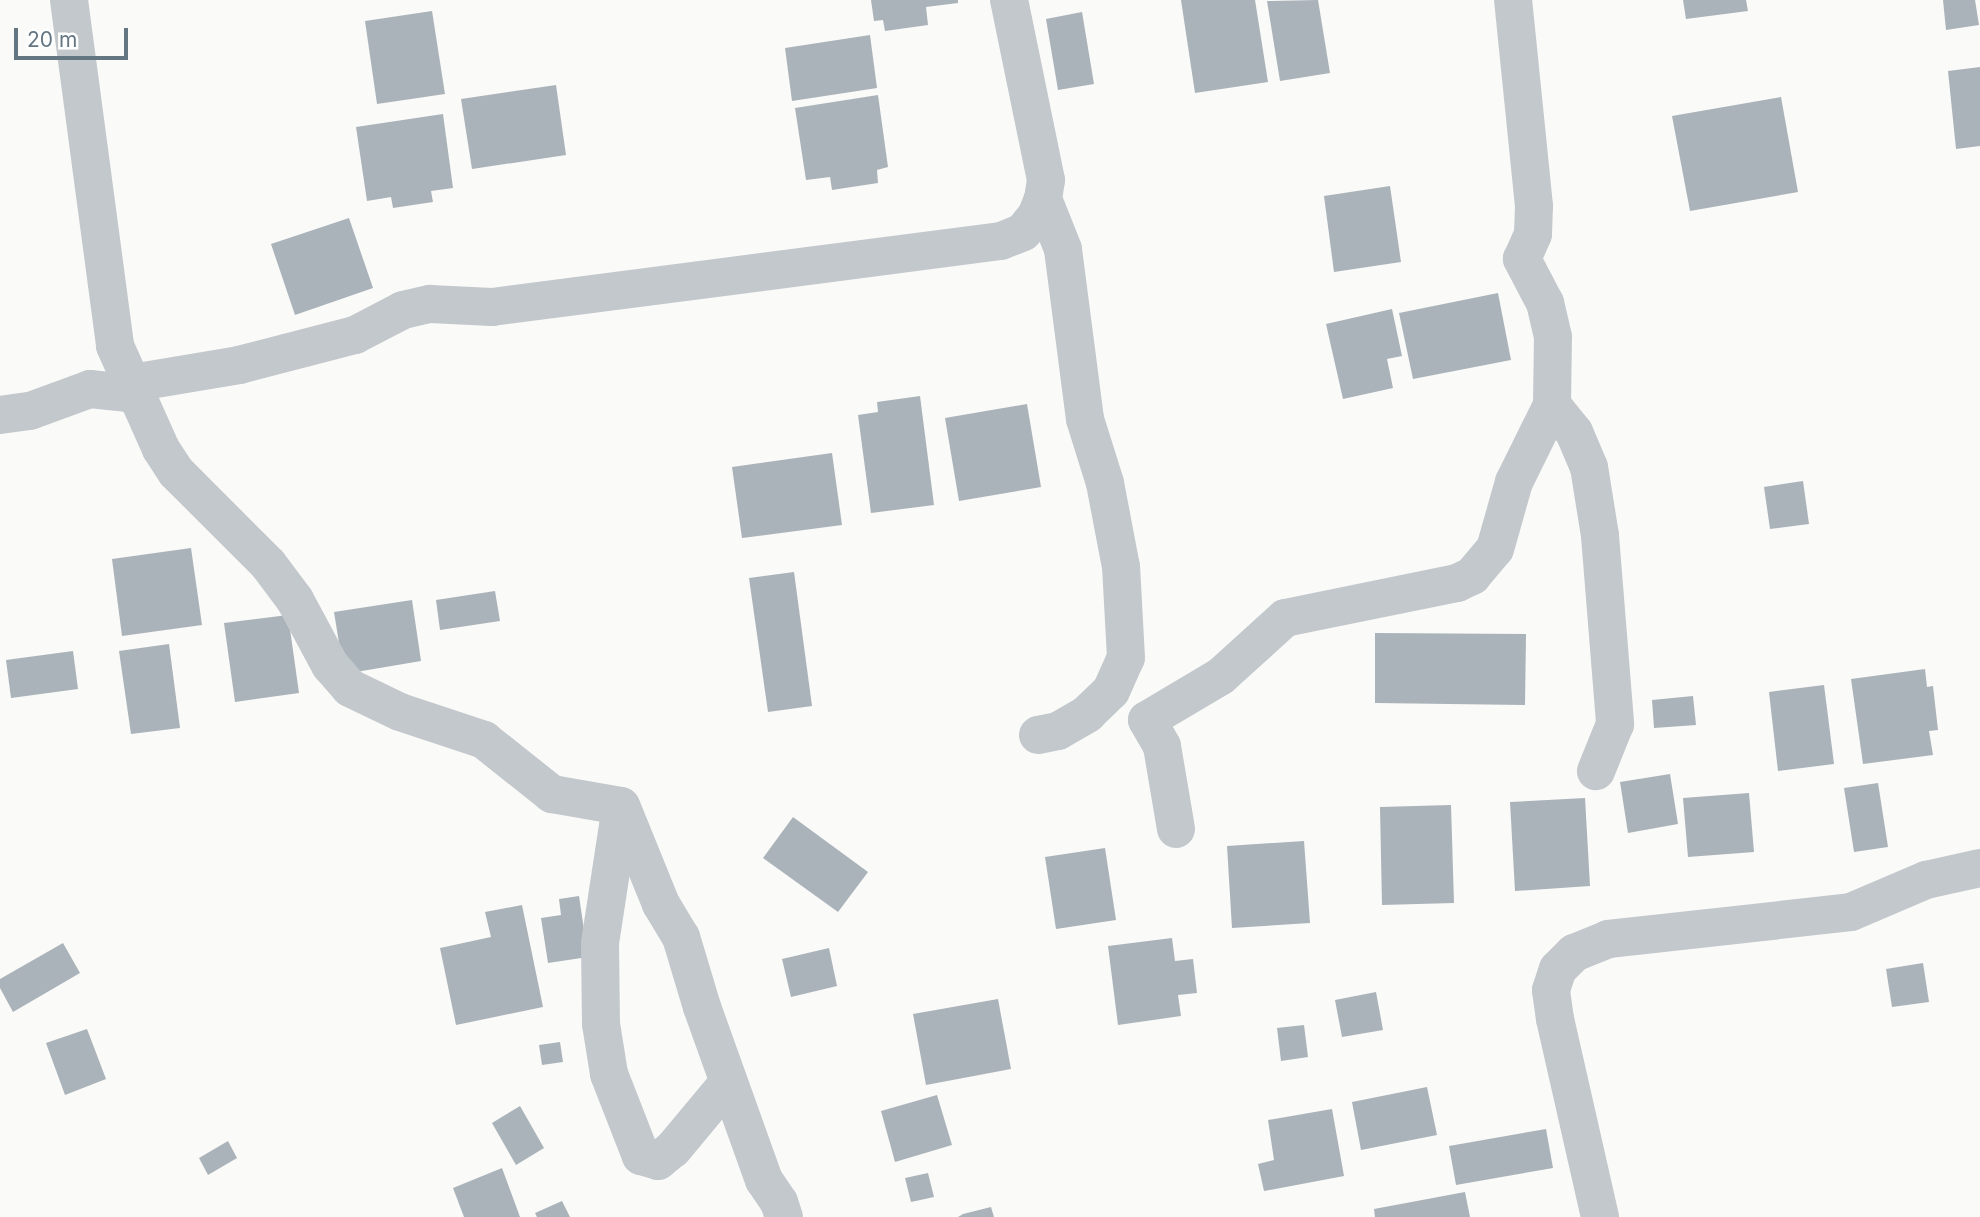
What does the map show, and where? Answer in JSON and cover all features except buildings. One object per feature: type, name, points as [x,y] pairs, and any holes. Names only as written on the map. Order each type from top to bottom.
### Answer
[{"type":"street","points":[[69,0],[115,346],[161,449],[177,472],[268,564],[296,600],[330,665],[350,688],[400,712],[484,740],[551,794],[621,806]]},
{"type":"street","points":[[0,415],[30,411],[90,389],[134,389],[239,365],[355,335],[403,310],[430,304],[492,307],[1002,241],[1023,232],[1036,216],[1044,199],[1046,180],[1009,0]]},
{"type":"street","points":[[1147,720],[1221,676],[1285,618],[1457,583],[1472,576],[1495,549],[1514,482],[1552,405],[1553,337],[1545,303],[1522,259],[1533,234],[1534,206],[1513,0]]},
{"type":"street","points":[[1044,199],[1063,249],[1085,419],[1105,483],[1118,555],[1126,658],[1147,720],[1162,746],[1176,829]]},
{"type":"street","points":[[90,389],[115,346]]},
{"type":"street","points":[[1552,405],[1574,432],[1589,467],[1600,536],[1615,724],[1596,771]]},
{"type":"street","points":[[1038,735],[1059,732],[1087,714],[1111,691],[1126,658]]},
{"type":"street","points":[[621,806],[600,943],[601,1024],[609,1074],[641,1156],[658,1161],[673,1149],[729,1083]]},
{"type":"street","points":[[621,806],[661,904],[681,937],[764,1180],[779,1202],[784,1217]]},
{"type":"street","points":[[1600,1217],[1555,1019],[1551,990],[1558,969],[1574,953],[1608,939],[1851,912],[1926,880],[1980,868]]}]
